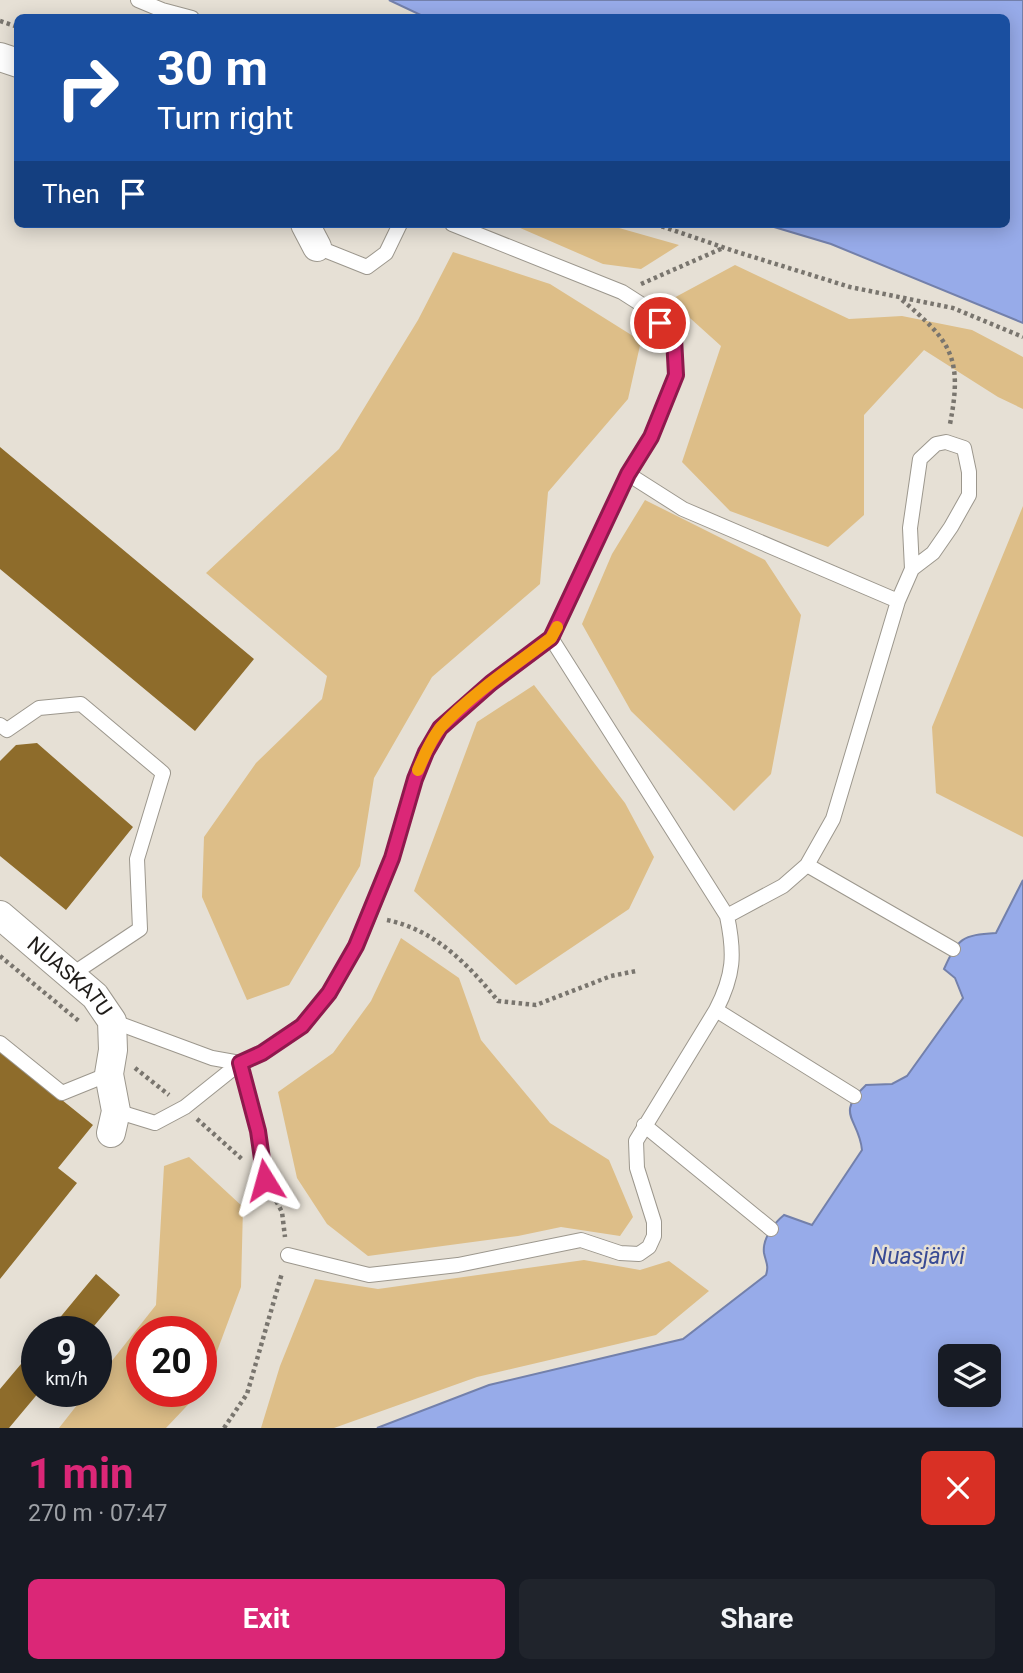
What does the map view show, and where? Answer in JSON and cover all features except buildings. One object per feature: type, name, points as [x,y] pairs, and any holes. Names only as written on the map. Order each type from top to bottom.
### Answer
[{"type":"street","name":"NUASKATU","points":[[0,915],[95,996],[112,1021],[113,1122]]},
{"type":"lane","points":[[138,0],[177,14]]},
{"type":"lane","points":[[311,235],[368,267],[386,253],[398,228]]},
{"type":"lane","points":[[113,1122],[155,1123],[185,1107],[240,1063],[262,1053],[302,1026],[329,993],[356,946],[369,916],[392,858],[415,779],[426,752],[440,728],[491,683],[551,638],[628,474],[651,437],[676,375],[674,338],[647,308],[622,292],[462,228]]},
{"type":"lane","points":[[727,916],[783,886],[807,865],[833,819],[898,601],[912,569],[910,528],[920,459],[936,444],[946,442],[964,448],[969,472],[969,495],[933,552],[912,569]]},
{"type":"lane","points":[[628,474],[683,509],[898,601]]},
{"type":"lane","points":[[288,1255],[369,1275],[458,1265],[581,1240],[620,1253],[639,1254],[649,1247],[654,1236],[654,1222],[637,1168],[636,1141],[716,1010],[726,990],[734,948],[727,916],[551,638]]},
{"type":"lane","points":[[0,725],[7,730],[39,708],[81,704],[163,774],[137,859],[140,929],[71,975]]},
{"type":"lane","points":[[807,865],[953,949]]},
{"type":"lane","points":[[716,1010],[854,1096]]},
{"type":"lane","points":[[112,1021],[212,1058],[240,1063]]},
{"type":"lane","points":[[0,1042],[62,1093],[111,1062]]},
{"type":"lane","points":[[240,1063],[258,1131],[265,1180]]},
{"type":"lane","points":[[644,1125],[771,1228]]},
{"type":"path","points":[[667,228],[850,287],[953,308],[1023,337]]},
{"type":"path","points":[[622,292],[724,248]]},
{"type":"path","points":[[902,299],[938,332],[954,359],[957,382],[946,442]]},
{"type":"path","points":[[369,916],[405,924],[439,941],[479,978],[498,1001],[536,1005],[611,976],[636,971]]},
{"type":"path","points":[[0,956],[82,1024]]},
{"type":"path","points":[[111,1062],[185,1107],[265,1180],[282,1212],[288,1255],[247,1394],[225,1428]]},
{"type":"shaded area","points":[[520,228],[619,228],[679,245],[641,269],[603,264]]},
{"type":"shaded area","points":[[453,252],[550,284],[641,341],[628,399],[548,492],[540,584],[432,677],[374,778],[360,866],[289,985],[247,1000],[202,897],[204,837],[256,763],[322,699],[327,676],[206,573],[339,449],[418,320]]},
{"type":"shaded area","points":[[735,265],[849,319],[902,316],[972,330],[1023,357],[1023,409],[998,397],[924,350],[864,415],[864,515],[828,547],[730,511],[682,462],[721,346],[670,300]]},
{"type":"shaded area","points":[[645,500],[765,560],[801,615],[771,774],[734,811],[631,711],[582,624],[612,554]]},
{"type":"shaded area","points":[[1023,506],[1023,837],[936,793],[932,727]]},
{"type":"shaded area","points":[[534,685],[625,803],[654,857],[629,909],[516,985],[414,891],[477,722]]},
{"type":"shaded area","points":[[401,938],[459,978],[481,1040],[550,1123],[609,1160],[633,1217],[620,1236],[561,1227],[518,1236],[368,1256],[327,1224],[297,1178],[278,1092],[333,1053],[371,1001]]},
{"type":"shaded area","points":[[189,1157],[243,1207],[241,1287],[217,1351],[217,1316],[147,1316],[156,1305],[164,1166]]},
{"type":"shaded area","points":[[584,1260],[640,1270],[669,1261],[709,1291],[656,1335],[477,1377],[334,1428],[261,1428],[280,1366],[315,1279],[378,1289]]},
{"type":"shaded area","points":[[126,1343],[126,1407],[186,1407],[166,1428],[59,1428],[75,1407],[112,1407],[112,1361]]},
{"type":"water","points":[[389,0],[1023,0],[1023,323],[831,244],[777,228],[1010,228],[1010,14],[419,14]]},
{"type":"water","name":"Nuasjärvi","points":[[1023,880],[1023,1428],[377,1428],[489,1385],[683,1339],[766,1275],[764,1248],[773,1227],[784,1215],[812,1225],[862,1150],[851,1117],[851,1103],[866,1085],[892,1084],[907,1076],[963,998],[955,978],[944,969],[962,940],[975,935],[996,933]]},
{"type":"slow traffic","points":[[418,770],[440,728],[491,683],[551,638],[557,627]]},
{"type":"route","points":[[265,1180],[258,1131],[240,1063],[262,1053],[302,1026],[329,993],[356,946],[392,858],[415,779],[440,728],[491,683],[551,638],[628,474],[651,437],[676,375],[674,338],[660,323]]}]
